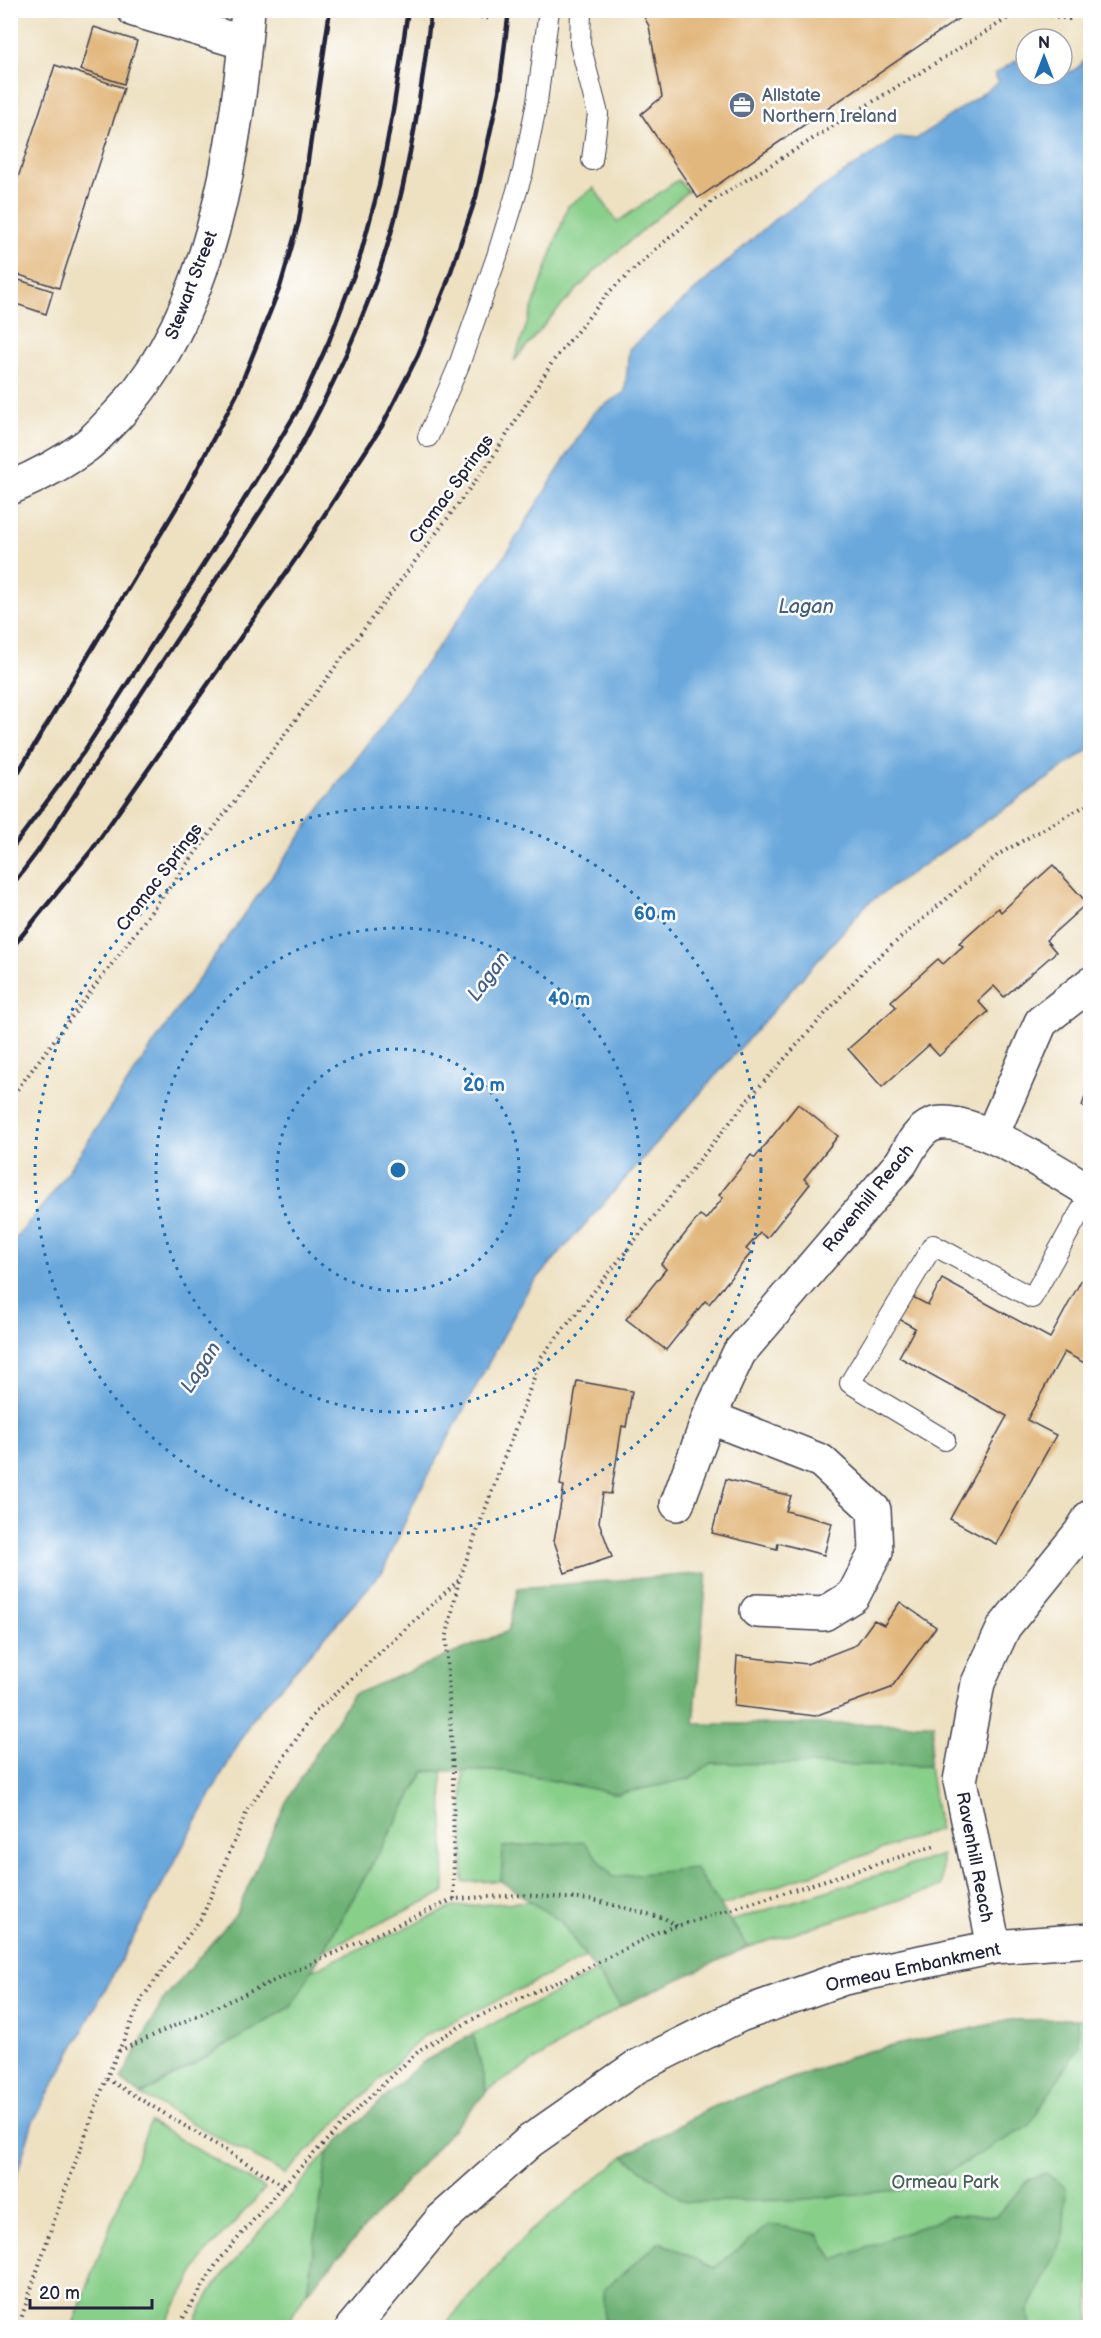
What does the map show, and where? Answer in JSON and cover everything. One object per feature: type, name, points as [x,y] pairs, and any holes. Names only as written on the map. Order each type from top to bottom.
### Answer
[{"type":"street","points":[[134,10],[245,43]]},
{"type":"street","name":"Stewart Street","points":[[10,488],[87,446],[129,405],[164,355],[189,302],[217,216],[235,124],[248,10]]},
{"type":"street","points":[[992,1135],[1041,1022],[1090,984]]},
{"type":"street","name":"Ravenhill Reach","points":[[677,1504],[709,1417],[739,1353],[901,1163],[917,1137],[932,1125],[949,1123],[992,1135],[1090,1193]]},
{"type":"street","points":[[709,1417],[821,1461],[874,1510],[876,1552],[853,1596],[824,1614],[757,1611]]},
{"type":"street","name":"Ravenhill Reach","points":[[994,1947],[960,1781],[978,1683],[1004,1627],[1080,1533],[1090,1517]]},
{"type":"street","name":"Ormeau Embankment","points":[[352,2328],[441,2220],[530,2141],[636,2067],[740,2015],[844,1978],[994,1947],[1090,1940]]},
{"type":"lane","points":[[428,437],[459,365],[497,256],[523,171],[537,102],[549,10]]},
{"type":"lane","points":[[581,10],[580,44],[598,114],[592,160]]},
{"type":"lane","points":[[945,1440],[850,1383],[933,1245],[1032,1298],[1090,1193]]},
{"type":"path","points":[[10,16],[14,10]]},
{"type":"path","points":[[365,10],[396,12]]},
{"type":"path","name":"Cromac Springs","points":[[10,1099],[489,463],[553,361],[609,292],[714,200],[1021,10],[1069,19],[1083,10]]},
{"type":"path","points":[[442,11],[469,13],[492,19]]},
{"type":"path","points":[[454,1899],[453,1772],[446,1639],[459,1580],[542,1356],[744,1106],[870,964],[999,854],[1090,802]]},
{"type":"path","points":[[18,2328],[52,2226],[106,2079],[143,1997],[202,1917],[248,1809],[315,1712],[459,1580]]},
{"type":"path","points":[[177,2328],[217,2263],[283,2185],[421,2049],[475,2018],[575,1974],[658,1932],[970,1835]]},
{"type":"path","points":[[118,2052],[454,1899],[522,1895],[593,1900],[664,1918],[678,1926]]},
{"type":"path","points":[[106,2079],[283,2185]]},
{"type":"green space","points":[[678,180],[688,191],[595,271],[552,316],[514,361],[568,206],[594,188],[617,222]]},
{"type":"green space","points":[[707,1573],[694,1724],[934,1724],[929,1766],[711,1763],[689,1779],[618,1794],[505,1771],[425,1771],[291,2007],[141,2095],[121,2079],[163,2000],[236,1914],[286,1802],[352,1695],[508,1631],[518,1588]]},
{"type":"green space","points":[[710,1763],[929,1766],[939,1829],[721,1906],[695,1869],[613,1877],[504,1847],[501,1881],[463,1882],[463,1771],[505,1771],[618,1794],[688,1779]]},
{"type":"green space","points":[[425,1771],[442,1771],[445,1892],[324,1950]]},
{"type":"green space","points":[[584,1841],[613,1877],[695,1868],[748,1947],[621,2006],[561,1922],[501,1881],[503,1847]]},
{"type":"green space","points":[[942,1855],[941,1887],[748,1947],[731,1921]]},
{"type":"green space","points":[[530,1901],[561,1922],[586,1957],[422,2037],[285,2174],[141,2095],[291,2007],[312,1970],[453,1907]]},
{"type":"green space","points":[[596,1972],[621,2006],[487,2091],[473,2034]]},
{"type":"green space","points":[[1077,2019],[1079,2046],[1029,2126],[920,2188],[796,2200],[685,2202],[624,2156],[710,2108],[865,2052],[1011,2020]]},
{"type":"green space","name":"Ormeau Park","points":[[1090,2019],[1090,2327],[442,2328],[527,2234],[624,2156],[710,2108],[865,2052],[1011,2020]]},
{"type":"green space","points":[[473,2034],[487,2091],[307,2292],[328,2151],[421,2063]]},
{"type":"green space","points":[[150,2122],[265,2189],[205,2254],[163,2327],[72,2327]]},
{"type":"green space","points":[[328,2151],[307,2292],[285,2327],[192,2328],[214,2286]]},
{"type":"green space","points":[[1046,2173],[1066,2188],[1063,2239],[1028,2311],[1030,2327],[751,2328],[745,2325],[734,2328],[621,2327],[604,2318],[604,2289],[660,2242],[714,2268],[770,2224],[818,2234],[834,2260],[951,2215],[996,2216],[1029,2179]]},
{"type":"water","name":"Lagan","points":[[1090,22],[1090,749],[867,904],[529,1288],[414,1502],[383,1571],[252,1719],[32,2124],[11,2194],[11,1244],[53,1193],[180,1005],[328,797],[506,554],[594,412],[625,392],[629,349],[775,219],[898,137],[916,139],[999,82],[994,74],[1014,62],[1014,87],[1074,87],[1074,70],[1083,62],[1087,53],[1088,39],[1084,26]]},
{"type":"building","name":"Allstate Northern Ireland","points":[[640,10],[971,10],[698,198],[641,114],[662,97],[649,26]]},
{"type":"building","points":[[94,27],[137,41],[124,84],[81,70]]},
{"type":"building","points":[[55,65],[124,88],[59,288],[10,272],[10,202]]},
{"type":"building","points":[[10,277],[53,291],[46,314],[10,302]]},
{"type":"building","points":[[1053,865],[1087,903],[1046,940],[1056,952],[1004,997],[994,986],[978,1001],[988,1012],[939,1056],[929,1045],[882,1087],[848,1049],[896,1007],[891,1001],[938,959],[943,964],[963,946],[959,943],[998,908],[1001,912]]},
{"type":"building","points":[[1090,1082],[1090,1109],[1082,1106]]},
{"type":"building","points":[[798,1104],[838,1136],[804,1179],[810,1184],[767,1238],[760,1233],[746,1249],[751,1253],[709,1304],[705,1301],[666,1350],[626,1319],[666,1269],[661,1264],[700,1215],[706,1219],[723,1198],[719,1195],[751,1155],[755,1158]]},
{"type":"building","points":[[1090,1264],[1090,1366],[1064,1352],[1027,1420],[1056,1435],[996,1544],[950,1519],[1007,1416],[899,1357],[915,1328],[899,1319],[911,1296],[928,1305],[942,1279],[1050,1338]]},
{"type":"building","points":[[577,1381],[632,1391],[626,1427],[622,1426],[611,1494],[603,1493],[599,1522],[612,1557],[565,1573],[554,1541],[564,1486],[560,1485]]},
{"type":"building","points":[[726,1479],[791,1496],[786,1511],[832,1523],[824,1555],[778,1543],[777,1549],[712,1533]]},
{"type":"building","points":[[900,1602],[936,1627],[891,1688],[815,1716],[734,1706],[737,1656],[807,1664],[856,1645],[874,1620],[884,1625]]},
{"type":"railway","points":[[10,786],[181,500],[237,394],[280,287],[299,221],[330,10]]},
{"type":"railway","points":[[10,851],[83,753],[233,518],[297,411],[329,341],[358,264],[379,186],[408,10]]},
{"type":"railway","points":[[10,888],[38,851],[287,471],[330,389],[367,305],[395,218],[414,130],[431,10]]},
{"type":"railway","points":[[10,950],[91,851],[297,557],[382,426],[418,355],[446,286],[476,197],[499,92],[509,10]]},
{"type":"place","name":"Allstate Northern Ireland","points":[[742,105]]}]
